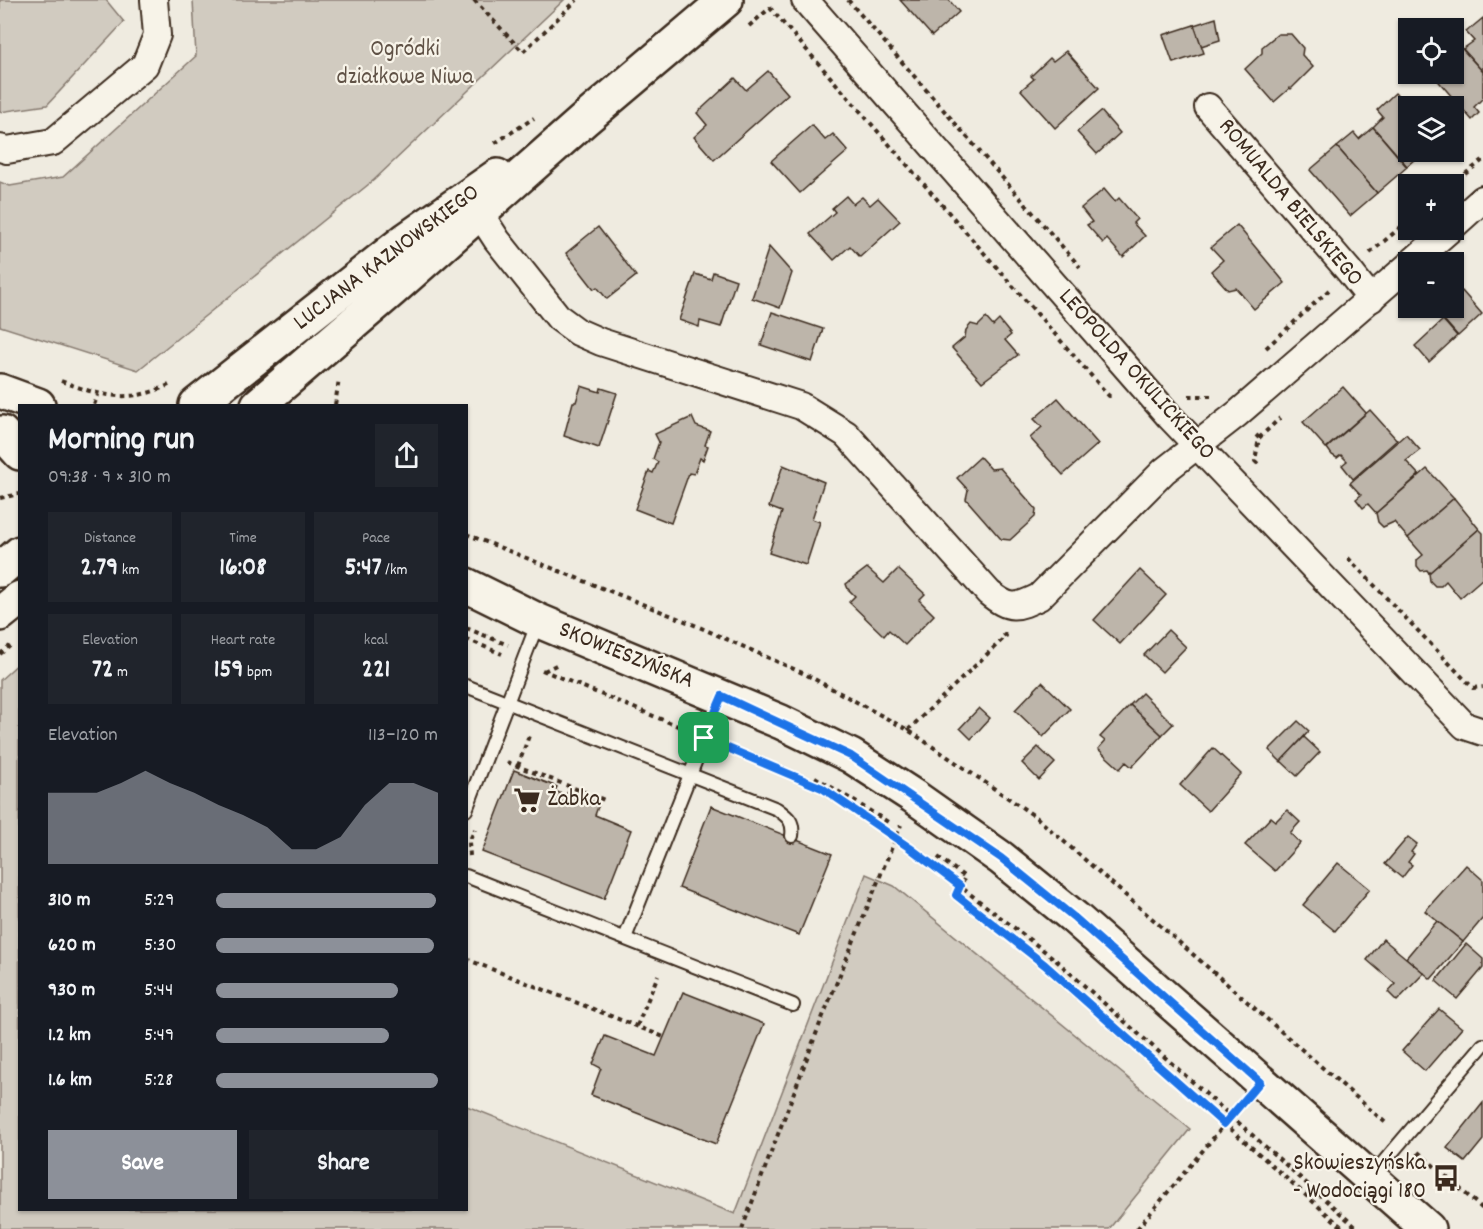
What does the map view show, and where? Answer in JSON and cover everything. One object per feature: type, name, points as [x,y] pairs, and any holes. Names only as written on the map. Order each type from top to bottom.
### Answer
[{"type":"street","points":[[0,148],[7,150],[53,142],[145,65],[157,35],[154,0]]},
{"type":"street","name":"LUCJANA KAZNOWSKIEGO","points":[[259,404],[303,369],[474,204],[584,120],[726,0]]},
{"type":"street","name":"LEOPOLDA OKULICKIEGO","points":[[805,0],[1169,416],[1465,726],[1483,732]]},
{"type":"street","name":"ROMUALDA BIELSKIEGO","points":[[1208,107],[1371,299]]},
{"type":"street","points":[[1464,216],[1483,199]]},
{"type":"street","points":[[474,204],[559,318],[578,332],[601,342],[801,406],[846,434],[989,593],[1002,604],[1017,607],[1040,597],[1164,471],[1237,414],[1398,275]]},
{"type":"street","name":"LUCJANA KAZNOWSKIEGO","points":[[186,393],[407,239],[474,204]]},
{"type":"street","points":[[1424,252],[1437,240]]},
{"type":"street","points":[[299,404],[303,369]]},
{"type":"street","points":[[0,391],[35,404]]},
{"type":"street","points":[[0,570],[18,555]]},
{"type":"street","name":"SKOWIESZYŃSKA","points":[[468,586],[539,621],[722,696],[851,756],[913,796],[1001,858],[1075,918],[1428,1229]]},
{"type":"street","points":[[0,614],[18,600]]},
{"type":"street","name":"SKOWIESZYŃSKA","points":[[468,601],[539,621]]},
{"type":"lane","points":[[468,805],[539,621]]},
{"type":"lane","points":[[468,687],[777,809],[789,818],[793,827],[792,836]]},
{"type":"lane","points":[[625,938],[722,696]]},
{"type":"lane","points":[[468,877],[793,1005]]},
{"type":"lane","points":[[1370,1178],[1483,1045]]},
{"type":"path","points":[[474,0],[523,52],[577,0]]},
{"type":"path","points":[[743,31],[779,0]]},
{"type":"path","points":[[848,0],[1082,269]]},
{"type":"path","points":[[770,8],[1110,396],[1124,396]]},
{"type":"path","points":[[335,404],[339,379],[348,371]]},
{"type":"path","points":[[94,404],[98,395],[115,397],[186,393]]},
{"type":"path","points":[[1237,414],[1259,438],[1255,461],[1263,469]]},
{"type":"path","points":[[0,498],[18,494]]},
{"type":"path","points":[[468,535],[690,623],[805,674],[908,730],[1036,817],[1483,1209]]},
{"type":"path","points":[[1344,553],[1473,688],[1483,687]]},
{"type":"path","points":[[468,629],[704,738],[822,788],[896,838],[1051,956],[1358,1229]]},
{"type":"path","points":[[468,640],[568,668]]},
{"type":"path","points":[[502,760],[607,801]]},
{"type":"path","points":[[811,775],[907,834]]},
{"type":"path","points":[[742,1229],[821,1021],[913,796]]},
{"type":"path","points":[[468,871],[473,860],[468,849],[469,842],[477,822]]},
{"type":"path","points":[[931,852],[965,877],[956,895],[1045,965],[1344,1229]]},
{"type":"path","points":[[468,960],[664,1037]]},
{"type":"path","points":[[638,1026],[660,970]]},
{"type":"path","points":[[1137,1229],[1260,1082]]},
{"type":"green space","points":[[0,0],[106,0],[124,22],[47,105],[0,112]]},
{"type":"green space","name":"Ogródki działkowe Niwa","points":[[193,0],[564,0],[374,180],[138,370],[0,326],[0,182],[10,186],[63,177],[196,56]]},
{"type":"green space","points":[[18,664],[18,1211],[468,1211],[468,1106],[735,1214],[866,874],[894,886],[1190,1129],[1109,1229],[0,1229],[0,680]]},
{"type":"building","points":[[900,0],[949,0],[959,12],[932,36]]},
{"type":"building","points":[[1216,18],[1220,40],[1201,46],[1194,25]]},
{"type":"building","points":[[1483,18],[1483,72],[1464,50],[1474,41],[1466,32]]},
{"type":"building","points":[[1194,25],[1204,53],[1173,63],[1163,35]]},
{"type":"building","points":[[1278,34],[1291,34],[1303,48],[1302,55],[1313,67],[1274,102],[1245,69],[1262,53],[1262,47]]},
{"type":"building","points":[[1066,51],[1099,88],[1055,128],[1021,90],[1034,79],[1031,76],[1050,58],[1053,61]]},
{"type":"building","points":[[1464,51],[1483,72],[1483,98],[1474,107],[1479,113],[1472,120],[1464,111],[1464,96],[1451,96],[1441,84],[1464,84]]},
{"type":"building","points":[[768,71],[788,94],[714,160],[694,137],[707,125],[697,113],[735,78],[746,90]]},
{"type":"building","points":[[1395,93],[1398,96],[1398,156],[1373,127],[1383,117],[1377,110]]},
{"type":"building","points":[[1101,111],[1120,133],[1097,154],[1077,132]]},
{"type":"building","points":[[812,125],[825,140],[833,134],[848,151],[800,193],[771,161]]},
{"type":"building","points":[[1373,127],[1398,156],[1398,162],[1403,162],[1407,167],[1377,193],[1337,147],[1354,133],[1359,139]]},
{"type":"building","points":[[1337,147],[1377,193],[1350,216],[1310,170]]},
{"type":"building","points":[[1104,189],[1115,202],[1119,198],[1137,219],[1133,223],[1145,236],[1123,257],[1107,239],[1103,243],[1087,225],[1092,222],[1081,208]]},
{"type":"building","points":[[846,196],[853,204],[862,197],[870,205],[878,198],[900,221],[860,257],[850,246],[834,260],[810,234],[835,212],[832,208]]},
{"type":"building","points":[[1237,225],[1285,283],[1254,309],[1236,288],[1228,290],[1211,271],[1223,260],[1211,247]]},
{"type":"building","points":[[598,227],[636,276],[607,299],[597,287],[594,289],[566,253]]},
{"type":"building","points":[[769,247],[792,273],[780,308],[752,298]]},
{"type":"building","points":[[713,272],[736,280],[721,327],[700,321],[699,327],[679,320],[695,274],[711,279]]},
{"type":"building","points":[[1464,293],[1482,314],[1458,336],[1442,318],[1464,318]]},
{"type":"building","points":[[772,312],[823,329],[812,362],[761,345]]},
{"type":"building","points":[[986,318],[993,326],[999,320],[1011,335],[1005,340],[1018,355],[982,382],[952,348],[965,337],[966,330],[971,324],[978,326]]},
{"type":"building","points":[[1443,320],[1457,336],[1429,362],[1415,346]]},
{"type":"building","points":[[581,386],[600,392],[601,388],[617,393],[599,448],[564,436],[573,402],[576,402]]},
{"type":"building","points":[[1343,387],[1366,413],[1326,448],[1303,422]]},
{"type":"building","points":[[1058,398],[1098,444],[1063,475],[1030,438],[1042,427],[1034,419]]},
{"type":"building","points":[[1370,410],[1397,440],[1353,479],[1342,465],[1347,461],[1341,455],[1337,458],[1332,455],[1327,448]]},
{"type":"building","points":[[692,417],[696,426],[710,431],[705,445],[708,446],[694,474],[689,473],[671,523],[635,509],[649,471],[653,473],[658,462],[653,459],[659,442],[655,434]]},
{"type":"building","points":[[1406,434],[1420,450],[1406,461],[1419,475],[1376,513],[1368,504],[1363,508],[1356,499],[1361,495],[1350,483]]},
{"type":"building","points":[[980,457],[991,469],[1000,468],[1036,509],[1035,517],[1010,540],[1001,539],[966,499],[968,490],[957,478]]},
{"type":"building","points":[[783,465],[824,482],[812,519],[820,522],[806,565],[769,553],[782,512],[769,507]]},
{"type":"building","points":[[1427,469],[1454,498],[1408,538],[1394,522],[1383,527],[1378,522],[1376,513]]},
{"type":"building","points":[[1454,498],[1479,529],[1429,573],[1427,570],[1421,571],[1417,566],[1417,560],[1423,555],[1408,538]]},
{"type":"building","points":[[1479,529],[1483,533],[1483,578],[1460,598],[1446,581],[1441,586],[1435,586],[1430,581],[1429,573]]},
{"type":"building","points":[[867,568],[884,583],[898,569],[925,594],[919,600],[934,615],[905,645],[889,630],[884,636],[849,602],[855,596],[846,584]]},
{"type":"building","points":[[1140,570],[1166,595],[1120,644],[1094,620]]},
{"type":"building","points":[[1168,630],[1186,647],[1162,672],[1144,655]]},
{"type":"building","points":[[1042,682],[1070,709],[1043,737],[1015,710]]},
{"type":"building","points":[[1142,693],[1173,724],[1162,735],[1130,705]]},
{"type":"building","points":[[1130,705],[1162,735],[1132,767],[1126,762],[1120,769],[1098,749],[1105,741],[1100,737]]},
{"type":"building","points":[[979,708],[990,718],[971,739],[960,728]]},
{"type":"building","points":[[1298,721],[1309,731],[1281,762],[1269,750]]},
{"type":"building","points":[[1304,737],[1320,752],[1297,776],[1281,761]]},
{"type":"building","points":[[1038,747],[1055,763],[1039,780],[1022,763]]},
{"type":"building","points":[[1213,748],[1241,774],[1208,811],[1180,785]]},
{"type":"building","points":[[514,770],[557,787],[555,791],[566,796],[568,791],[599,804],[595,815],[631,830],[604,899],[482,852]]},
{"type":"building","points":[[711,806],[832,854],[799,935],[679,888]]},
{"type":"building","points":[[1287,810],[1300,822],[1290,833],[1300,843],[1275,871],[1245,845],[1271,817],[1276,821]]},
{"type":"building","points":[[1408,837],[1417,844],[1408,862],[1412,865],[1402,878],[1385,864]]},
{"type":"building","points":[[1338,863],[1370,889],[1335,931],[1303,905]]},
{"type":"building","points":[[1466,865],[1483,880],[1483,918],[1463,942],[1425,911]]},
{"type":"building","points":[[1437,921],[1463,942],[1431,979],[1406,958]]},
{"type":"building","points":[[1383,939],[1424,973],[1397,1001],[1388,992],[1395,984],[1367,960]]},
{"type":"building","points":[[1466,944],[1483,959],[1483,968],[1457,999],[1436,981]]},
{"type":"building","points":[[683,992],[764,1024],[716,1144],[591,1095],[601,1068],[593,1064],[605,1036],[656,1056]]},
{"type":"building","points":[[1439,1009],[1462,1028],[1425,1071],[1402,1051]]},
{"type":"building","points":[[1483,1103],[1483,1140],[1465,1162],[1447,1148]]},
{"type":"place","name":"Żabka","points":[[527,800]]},
{"type":"place","name":"Skowieszyńska - Wodociągi 180","points":[[1446,1178]]},
{"type":"route","points":[[722,696],[851,756],[1001,858],[1075,918],[1260,1082],[1224,1124],[1045,965],[956,895],[960,886],[910,848],[822,788],[704,738],[722,696]]}]
